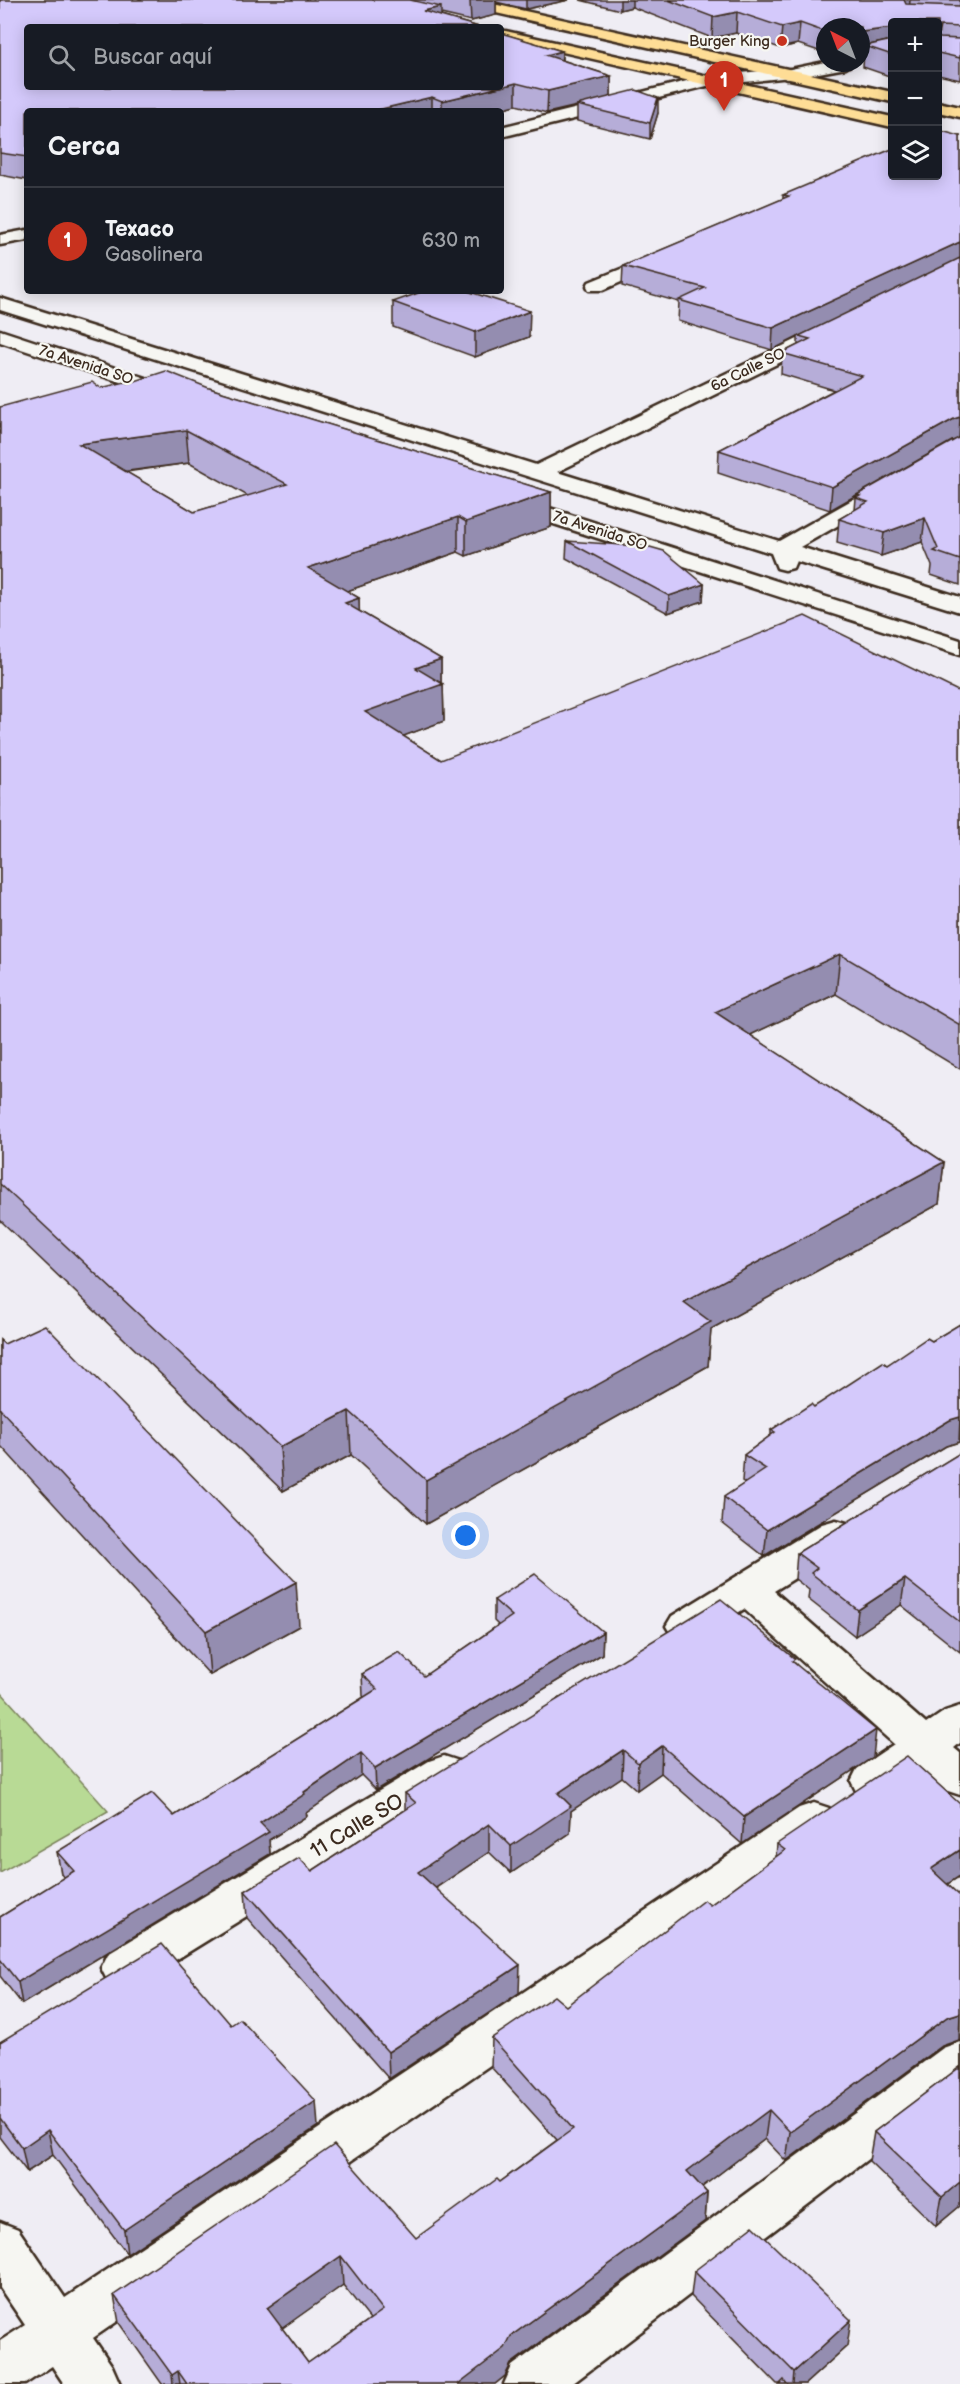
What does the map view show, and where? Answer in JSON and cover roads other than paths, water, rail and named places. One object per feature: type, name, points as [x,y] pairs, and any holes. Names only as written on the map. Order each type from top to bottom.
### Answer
[{"type":"highway","points":[[467,1],[888,96]]},
{"type":"highway","points":[[504,35],[888,121]]},
{"type":"highway","points":[[942,108],[960,112]]},
{"type":"street","points":[[504,131],[707,81],[786,74],[816,68]]},
{"type":"street","points":[[0,240],[24,236]]},
{"type":"street","points":[[596,286],[684,248]]},
{"type":"street","name":"7a Avenida SO","points":[[0,304],[960,605]]},
{"type":"street","name":"6a Calle SO","points":[[537,472],[844,324]]},
{"type":"street","name":"7a Avenida SO","points":[[0,336],[199,402]]},
{"type":"street","points":[[177,395],[223,375]]},
{"type":"street","points":[[795,594],[781,549],[960,447]]},
{"type":"street","name":"7a Avenida SO","points":[[492,496],[960,648]]},
{"type":"street","points":[[656,1644],[868,1514]]},
{"type":"street","points":[[746,1589],[942,1734],[960,1778]]},
{"type":"street","points":[[0,2371],[942,1734]]},
{"type":"street","name":"11 Calle SO","points":[[91,1988],[475,1754]]},
{"type":"street","points":[[530,2384],[960,2062]]},
{"type":"street","points":[[0,2245],[94,2384]]},
{"type":"place","name":"Burger King","points":[[782,41]]},
{"type":"place","name":"Texaco","points":[[724,111]]}]
